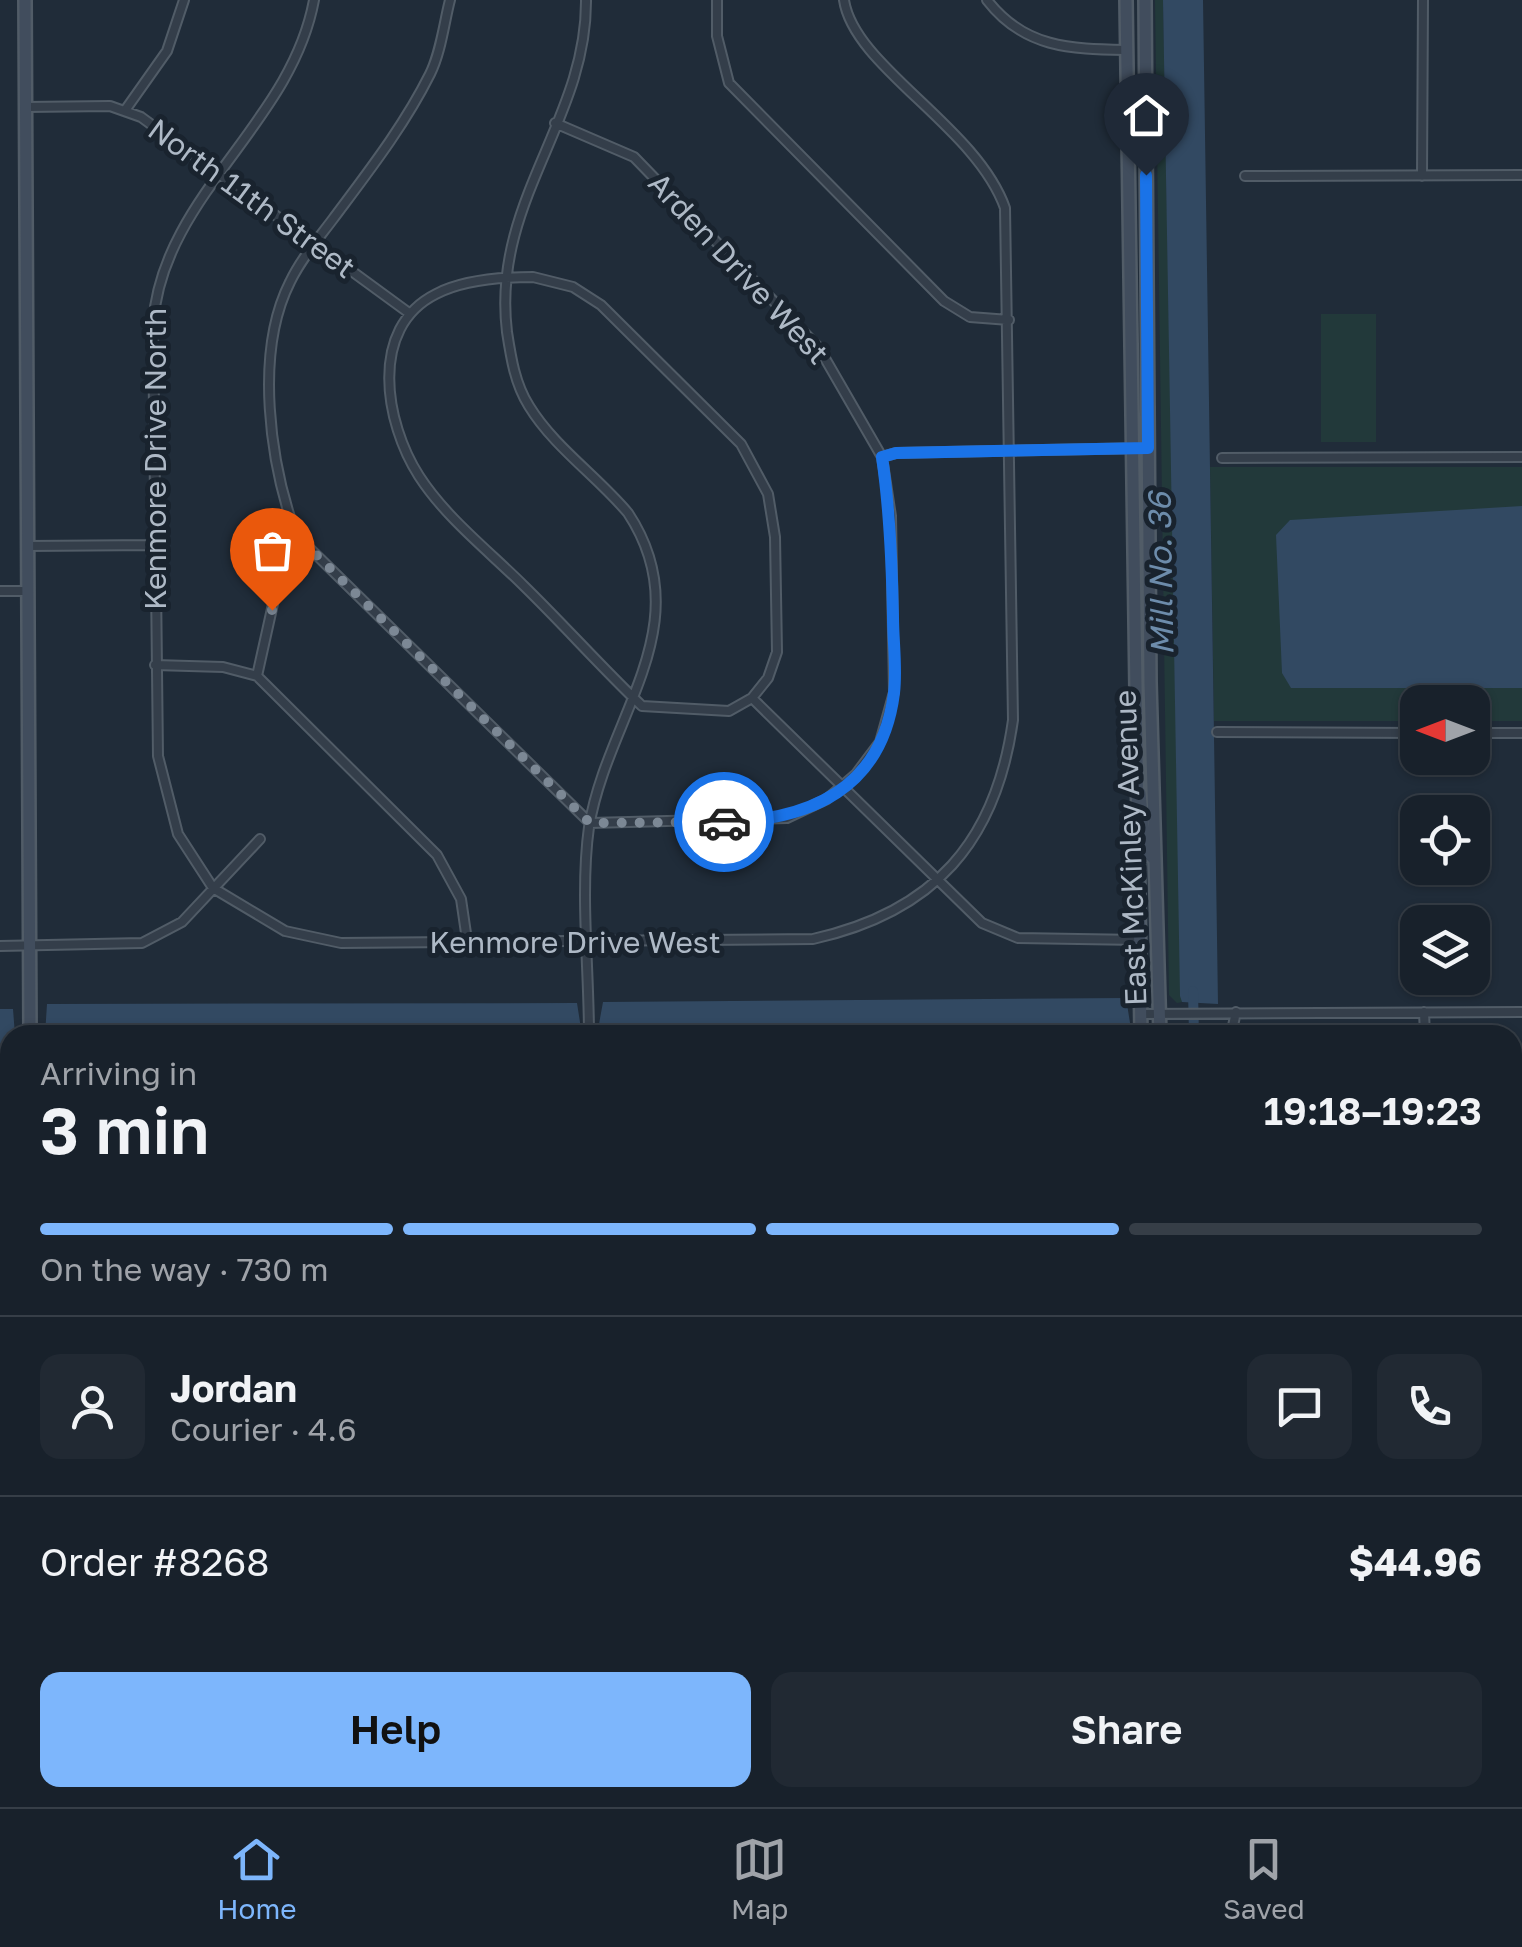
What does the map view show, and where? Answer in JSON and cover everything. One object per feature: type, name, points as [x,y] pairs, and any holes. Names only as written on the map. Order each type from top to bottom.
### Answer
[{"type":"main road","points":[[25,0],[30,1025]]},
{"type":"main road","name":"East McKinley Avenue","points":[[1126,0],[1134,775],[1141,1025]]},
{"type":"main road","name":"East McKinley Avenue","points":[[1145,0],[1148,448],[1160,1025]]},
{"type":"main road","points":[[1126,95],[1136,107],[1136,140],[1146,175]]},
{"type":"main road","points":[[1134,775],[1144,805],[1146,850],[1155,860]]},
{"type":"street","points":[[126,109],[167,51],[184,0]]},
{"type":"street","name":"Kenmore Drive North","points":[[213,888],[178,834],[158,756],[154,301],[167,253],[180,228],[276,97],[305,36],[314,0]]},
{"type":"street","points":[[450,0],[432,70],[388,144],[316,242],[281,303],[272,361],[276,468],[296,535],[590,823]]},
{"type":"street","points":[[586,0],[580,55],[520,205],[505,279],[512,360],[527,403],[551,434],[621,504],[648,549],[655,572],[656,626],[590,823],[589,1025]]},
{"type":"street","points":[[717,0],[717,36],[730,83],[944,301],[970,317],[1010,320]]},
{"type":"street","points":[[844,0],[864,44],[979,156],[997,185],[1008,235],[1013,720],[1008,755],[989,812],[937,884]]},
{"type":"street","points":[[987,0],[1018,32],[1044,44],[1126,50]]},
{"type":"street","points":[[1422,0],[1422,176]]},
{"type":"street","name":"North 11th Street","points":[[26,107],[126,109],[410,313]]},
{"type":"street","name":"Arden Drive West","points":[[555,123],[634,157],[819,348],[882,457],[891,516],[894,692],[880,742],[843,787],[806,812],[766,821],[590,823]]},
{"type":"street","points":[[1244,176],[1522,175]]},
{"type":"street","points":[[546,278],[588,294],[751,458],[773,516],[777,652],[768,678],[752,698],[730,711],[652,710],[633,698],[437,500],[407,456],[396,430],[389,376],[392,350],[410,313],[448,288],[505,279],[546,278]]},
{"type":"street","points":[[882,457],[896,453],[1148,448]]},
{"type":"street","points":[[1222,458],[1522,457]]},
{"type":"street","points":[[257,676],[279,577],[296,535]]},
{"type":"street","points":[[28,546],[154,545]]},
{"type":"street","points":[[0,591],[29,591]]},
{"type":"street","points":[[155,666],[223,667],[257,676],[437,855],[461,899],[468,940]]},
{"type":"street","points":[[752,698],[937,884],[982,922],[1018,938],[1140,940]]},
{"type":"street","points":[[1216,732],[1400,732]]},
{"type":"street","points":[[1490,733],[1522,733]]},
{"type":"street","points":[[0,946],[142,943],[182,922],[260,839]]},
{"type":"street","name":"Kenmore Drive West","points":[[213,888],[285,930],[341,943],[589,942],[814,939],[867,925],[937,884]]},
{"type":"street","points":[[1233,1025],[1236,1012]]},
{"type":"street","points":[[1424,1012],[1425,1025]]},
{"type":"street","points":[[1141,1014],[1522,1012]]},
{"type":"green space","points":[[1155,0],[1163,0],[1182,1002],[1177,1003],[1169,995]]},
{"type":"green space","points":[[1321,314],[1376,314],[1376,442],[1321,442]]},
{"type":"green space","points":[[1210,467],[1522,467],[1522,721],[1490,721],[1490,685],[1400,685],[1400,721],[1214,721]]},
{"type":"water","points":[[1163,0],[1203,0],[1218,1004],[1182,1002],[1180,996]]},
{"type":"water","points":[[1522,506],[1522,688],[1291,688],[1282,673],[1276,535],[1290,520]]},
{"type":"water","points":[[1126,998],[1130,1025],[599,1025],[603,1002]]},
{"type":"water","points":[[577,1003],[580,1025],[46,1025],[47,1004]]},
{"type":"water","points":[[0,1009],[13,1009],[14,1025],[0,1025]]},
{"type":"waterway","name":"Mill No. 36","points":[[1193,991],[1194,1025]]},
{"type":"way so far","points":[[272,610],[279,577],[296,535],[590,823],[724,822]]},
{"type":"route","points":[[724,822],[766,821],[806,812],[843,787],[880,742],[894,692],[891,516],[882,457],[896,453],[1148,448],[1146,175]]}]
